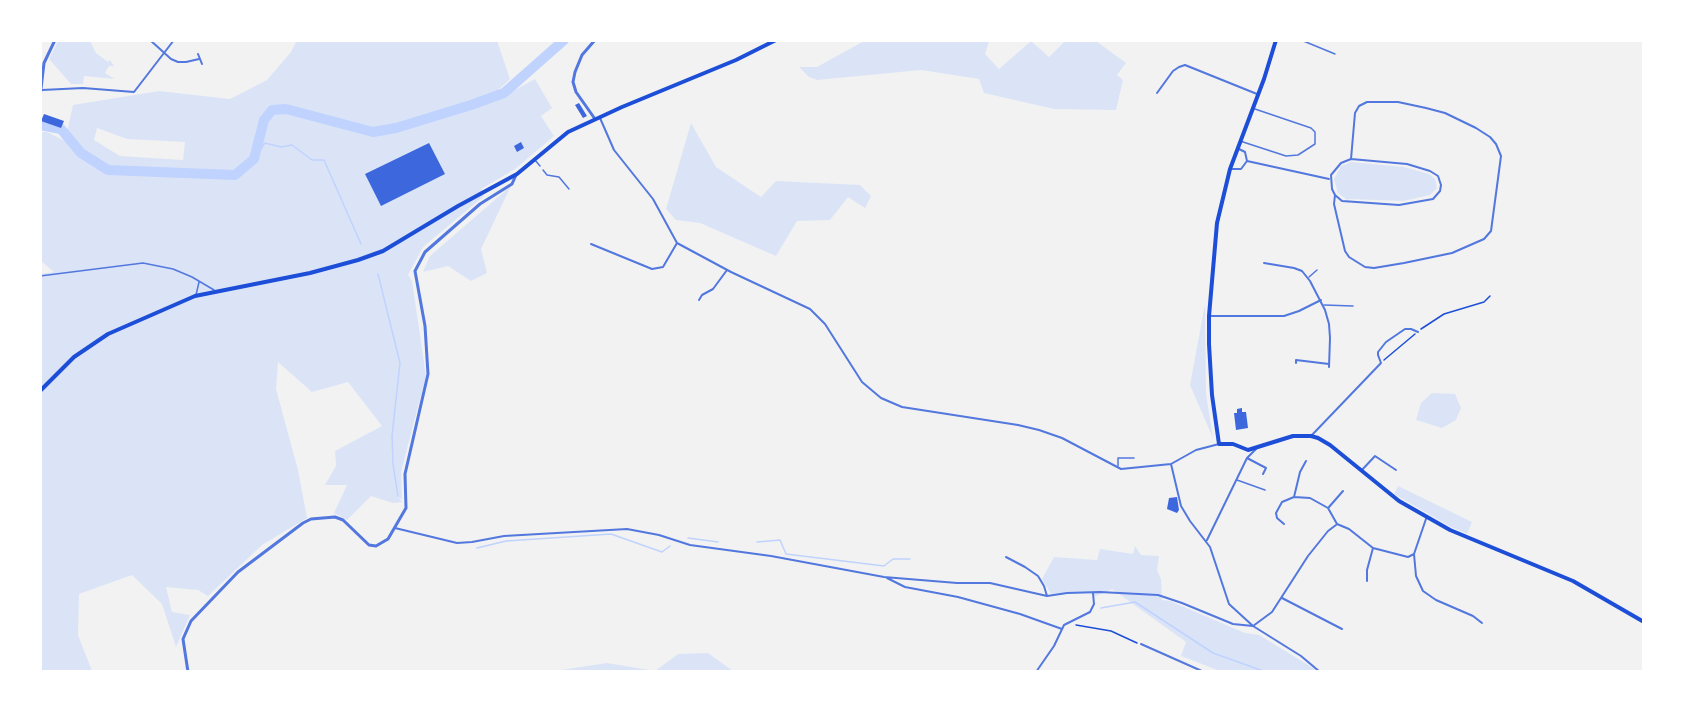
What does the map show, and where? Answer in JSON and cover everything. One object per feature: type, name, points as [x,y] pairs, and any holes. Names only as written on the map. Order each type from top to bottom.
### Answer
[{"type":"main road","points":[[40,391],[74,357],[108,334],[195,296],[310,273],[374,254],[516,174],[568,132],[736,60],[776,40]]},
{"type":"main road","points":[[1276,40],[1230,169],[1217,223],[1209,316],[1212,395],[1219,444],[1233,444],[1248,450],[1293,436],[1311,436],[1330,446],[1399,501],[1450,530],[1573,581],[1644,622]]},
{"type":"street","points":[[40,97],[44,63],[55,40]]},
{"type":"street","points":[[150,40],[178,62],[199,59]]},
{"type":"street","points":[[42,90],[83,88],[134,92],[174,40]]},
{"type":"street","points":[[595,40],[582,56],[575,72],[573,82],[576,92],[597,118],[614,150],[653,199],[677,243],[727,270],[799,303],[818,315],[862,382],[871,391],[902,407],[1039,430],[1062,438],[1118,468],[1171,464],[1196,450],[1219,444]]},
{"type":"street","points":[[198,54],[202,63]]},
{"type":"street","points":[[1157,93],[1173,71],[1185,65],[1257,94]]},
{"type":"street","points":[[1335,195],[1342,201],[1351,203],[1399,205],[1433,199],[1440,192],[1441,185],[1438,176],[1407,164],[1352,159],[1337,166],[1330,180],[1345,251],[1349,257],[1365,267],[1374,268],[1440,256],[1468,248],[1490,234],[1501,156],[1490,137],[1476,128],[1445,113],[1426,108],[1398,102],[1367,102],[1359,106],[1355,113],[1352,159]]},
{"type":"street","points":[[1230,169],[1241,169],[1247,161],[1245,152],[1237,148]]},
{"type":"street","points":[[1247,161],[1330,180]]},
{"type":"street","points":[[188,672],[183,639],[190,621],[238,572],[311,519],[335,517],[343,520],[369,545],[376,546],[388,539],[406,508],[405,474],[428,374],[425,326],[415,272],[425,252],[480,204],[512,184],[516,174]]},
{"type":"street","points":[[591,244],[652,269],[663,267],[677,243]]},
{"type":"street","points":[[1272,259],[1272,264]]},
{"type":"street","points":[[1264,263],[1302,271],[1323,305],[1329,324],[1329,366],[1296,360],[1296,363]]},
{"type":"street","points":[[699,300],[702,295],[713,289],[727,270]]},
{"type":"street","points":[[1209,316],[1284,316],[1321,300]]},
{"type":"street","points":[[1311,436],[1381,363],[1378,352],[1391,337],[1405,329],[1418,332]]},
{"type":"street","points":[[1207,541],[1247,458],[1259,446]]},
{"type":"street","points":[[1361,471],[1375,456],[1396,470]]},
{"type":"street","points":[[1247,458],[1266,468],[1263,474]]},
{"type":"street","points":[[1294,497],[1300,472],[1306,461]]},
{"type":"street","points":[[1171,464],[1181,506],[1207,541],[1229,604],[1253,626],[1301,656],[1320,672]]},
{"type":"street","points":[[1328,508],[1343,491]]},
{"type":"street","points":[[1284,524],[1277,518],[1277,508],[1282,502],[1294,497],[1310,498],[1328,508],[1337,524],[1349,529],[1373,548],[1408,557],[1414,554]]},
{"type":"street","points":[[1426,516],[1414,554],[1416,576],[1423,591],[1436,600],[1473,616],[1482,623]]},
{"type":"street","points":[[395,528],[457,543],[504,536],[627,529],[690,545],[771,556],[884,577],[957,583],[990,583],[1047,596],[1067,593],[1158,595],[1233,624],[1253,626],[1272,612],[1308,556],[1328,531],[1337,524]]},
{"type":"street","points":[[1367,581],[1367,570],[1373,548]]},
{"type":"street","points":[[1006,558],[1038,576],[1047,596]]},
{"type":"street","points":[[884,577],[905,587],[968,600],[1020,614],[1062,629]]},
{"type":"street","points":[[1036,672],[1054,646],[1064,624],[1089,612],[1094,604],[1093,593]]},
{"type":"street","points":[[1282,598],[1342,629]]},
{"type":"street","points":[[1473,616],[1477,611]]},
{"type":"street","points":[[1141,645],[1204,672]]},
{"type":"lane","points":[[1301,40],[1335,54]]},
{"type":"lane","points":[[1240,141],[1286,156],[1298,155],[1315,144],[1315,132],[1311,128],[1252,108]]},
{"type":"lane","points":[[534,159],[540,166]]},
{"type":"lane","points":[[543,170],[548,175],[560,177],[569,189]]},
{"type":"lane","points":[[40,276],[143,264],[173,269],[200,281],[215,291]]},
{"type":"lane","points":[[1308,278],[1317,270]]},
{"type":"lane","points":[[195,296],[200,281]]},
{"type":"lane","points":[[1323,305],[1353,306]]},
{"type":"lane","points":[[1118,468],[1118,458],[1134,458]]},
{"type":"lane","points":[[1236,479],[1265,490]]},
{"type":"path","points":[[1381,363],[1444,314],[1484,302],[1490,296]]},
{"type":"path","points":[[1064,624],[1084,625],[1112,631],[1141,645]]},
{"type":"shaded area","points":[[297,40],[497,41],[510,79],[496,92],[468,103],[375,129],[396,130],[471,108],[502,97],[535,79],[552,108],[541,116],[554,136],[515,169],[481,189],[484,196],[423,247],[408,275],[412,281],[426,376],[401,472],[402,499],[399,498],[402,502],[393,503],[371,496],[347,520],[334,513],[347,485],[325,485],[336,466],[335,451],[382,426],[348,382],[312,392],[278,362],[276,389],[298,470],[307,518],[262,545],[208,596],[198,590],[166,587],[172,612],[190,615],[176,647],[162,604],[132,575],[79,594],[78,635],[92,671],[41,671],[40,274],[54,272],[41,261],[40,132],[47,132],[65,141],[73,105],[159,91],[230,99],[267,80],[291,52]],"holes":[[[97,128],[127,139],[185,142],[183,160],[120,156],[94,140]]]},
{"type":"shaded area","points":[[866,40],[989,41],[985,54],[999,69],[1031,41],[1049,57],[1063,41],[1096,41],[1126,63],[1117,75],[1123,80],[1116,110],[1054,109],[984,93],[979,79],[921,70],[817,80],[809,77],[799,67],[817,67]]},
{"type":"shaded area","points":[[58,41],[90,41],[96,53],[108,62],[110,60],[114,66],[109,66],[105,73],[115,79],[84,76],[83,84],[71,84],[49,59]]},
{"type":"shaded area","points":[[691,123],[716,167],[761,197],[776,181],[860,185],[871,196],[865,208],[848,197],[830,220],[797,221],[776,256],[700,223],[676,220],[666,209]]},
{"type":"shaded area","points":[[1351,162],[1404,167],[1429,174],[1435,179],[1437,188],[1430,195],[1403,201],[1347,200],[1338,193],[1334,179],[1341,166]]},
{"type":"shaded area","points":[[511,186],[481,249],[487,273],[471,281],[448,266],[423,272],[430,256]]},
{"type":"shaded area","points":[[1205,304],[1206,394],[1213,438],[1190,385]]},
{"type":"shaded area","points":[[1432,393],[1455,394],[1461,408],[1456,420],[1442,428],[1416,420],[1421,403]]},
{"type":"shaded area","points":[[1398,486],[1472,522],[1467,534],[1394,494]]},
{"type":"shaded area","points":[[1135,546],[1141,555],[1159,556],[1157,570],[1161,579],[1162,600],[1170,601],[1245,633],[1259,635],[1318,671],[1220,671],[1181,656],[1186,642],[1112,589],[1096,596],[1085,592],[1051,594],[1042,579],[1054,557],[1097,560],[1100,549],[1133,554]]},
{"type":"shaded area","points":[[708,653],[733,671],[655,671],[678,654]]},
{"type":"shaded area","points":[[607,663],[655,671],[554,671]]},
{"type":"building","points":[[579,103],[587,116],[583,118],[575,105]]},
{"type":"building","points":[[44,114],[64,121],[61,128],[41,121]]},
{"type":"building","points":[[521,142],[524,148],[517,152],[514,146]]},
{"type":"building","points":[[429,143],[445,174],[381,206],[365,174]]},
{"type":"building","points":[[1242,408],[1242,412],[1246,412],[1248,428],[1236,430],[1234,413],[1237,413],[1237,409]]},
{"type":"building","points":[[1177,497],[1179,510],[1177,513],[1167,509],[1169,498]]},
{"type":"waterway","points":[[40,125],[61,129],[81,153],[108,170],[235,175],[254,159],[264,120],[272,110],[286,109],[373,132],[396,128],[504,93],[564,40]]},
{"type":"waterway","points":[[254,159],[265,143],[281,147],[292,145],[312,160],[324,160],[361,244]]},
{"type":"waterway","points":[[378,274],[400,363],[392,436],[398,496]]},
{"type":"waterway","points":[[477,548],[506,541],[611,534],[662,552],[670,546]]},
{"type":"waterway","points":[[688,538],[718,542]]},
{"type":"waterway","points":[[757,542],[780,540],[786,554],[884,566],[893,559],[910,559]]},
{"type":"waterway","points":[[1101,608],[1135,602],[1213,653],[1266,672]]}]
